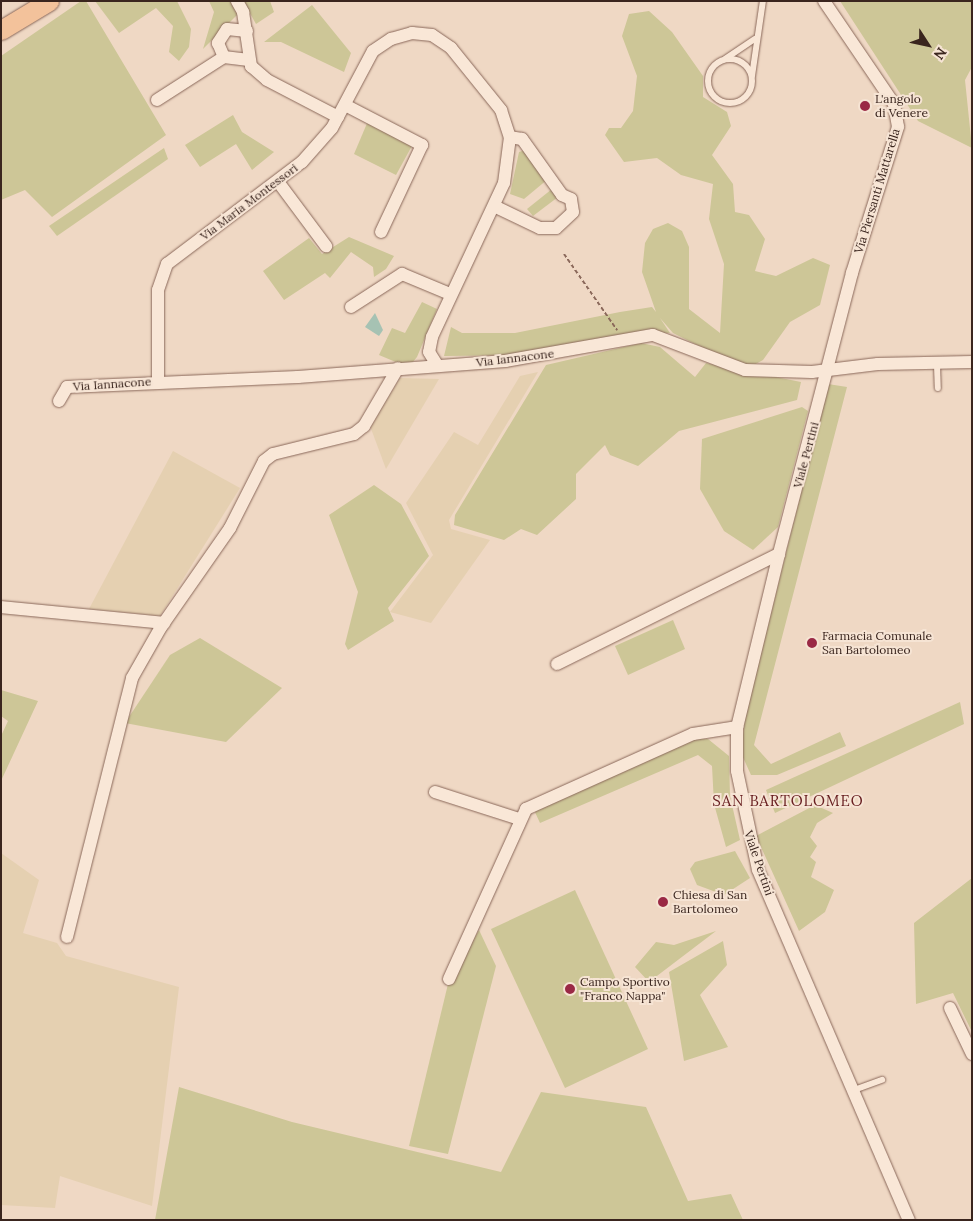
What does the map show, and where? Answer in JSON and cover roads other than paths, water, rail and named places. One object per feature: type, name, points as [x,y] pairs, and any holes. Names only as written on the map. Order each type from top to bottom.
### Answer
[{"type":"main road","points":[[1,22],[44,5]]},
{"type":"main road","points":[[1,30],[44,5]]},
{"type":"street","points":[[237,1],[247,31],[249,60],[261,76],[338,117]]},
{"type":"street","name":"Via Piersanti Mattarella","points":[[824,1],[899,116],[828,370]]},
{"type":"street","points":[[224,57],[218,43],[221,35],[235,28],[247,31]]},
{"type":"street","name":"Via Maria Montessori","points":[[158,381],[158,290],[164,268],[279,183],[313,152],[338,117],[373,51],[401,34],[432,35],[451,48],[496,102],[510,137],[508,174],[450,294],[429,347],[436,363]]},
{"type":"street","points":[[157,100],[224,57],[249,60]]},
{"type":"street","points":[[345,105],[422,145],[381,232]]},
{"type":"street","points":[[494,206],[540,228],[556,228],[573,212],[571,199],[562,195],[522,139],[510,137]]},
{"type":"street","points":[[279,183],[326,246]]},
{"type":"street","points":[[351,308],[402,274],[450,294]]},
{"type":"street","name":"Via Iannacone","points":[[59,401],[67,387],[158,381],[298,377],[436,363],[521,359],[623,338],[666,338],[745,370],[828,370],[878,364],[937,366],[972,362]]},
{"type":"street","points":[[67,937],[132,678],[164,623],[230,528],[264,460],[273,454],[354,434],[364,426],[398,368]]},
{"type":"street","name":"Viale Pertini","points":[[828,370],[779,554],[737,727],[741,804],[758,870],[909,1220]]},
{"type":"street","points":[[557,664],[779,554]]},
{"type":"street","points":[[1,607],[164,623]]},
{"type":"street","points":[[449,979],[463,940],[488,900],[519,819],[526,809],[693,734],[737,727]]},
{"type":"street","points":[[435,792],[519,819]]},
{"type":"street","points":[[950,1008],[972,1054]]},
{"type":"lane","points":[[755,38],[712,69],[709,83],[721,101],[743,98],[752,80],[755,38],[763,1]]},
{"type":"lane","points":[[723,60],[742,63],[752,80]]},
{"type":"lane","points":[[937,366],[938,388]]},
{"type":"lane","points":[[854,1090],[882,1080]]},
{"type":"place","name":"L'angolo di Venere","points":[[865,106]]},
{"type":"place","name":"Farmacia Comunale San Bartolomeo","points":[[812,643]]},
{"type":"place","name":"Chiesa di San Bartolomeo","points":[[663,902]]},
{"type":"place","name":"Campo Sportivo \"Franco Nappa\"","points":[[570,989]]},
{"type":"district","name":"SAN BARTOLOMEO","points":[[788,801]]}]
